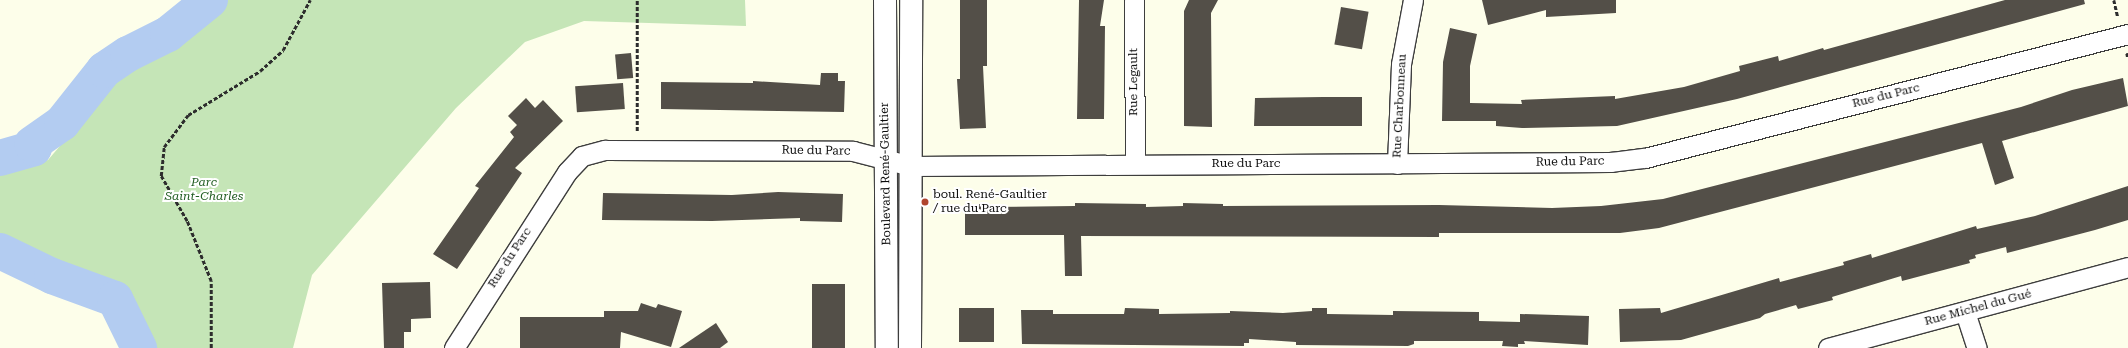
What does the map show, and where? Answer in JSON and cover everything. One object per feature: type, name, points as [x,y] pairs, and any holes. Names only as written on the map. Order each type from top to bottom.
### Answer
[{"type":"street","name":"Boulevard René-Gaultier","points":[[885,0],[884,29],[888,159],[887,348]]},
{"type":"street","name":"Boulevard René-Gaultier","points":[[910,348],[911,0]]},
{"type":"street","name":"Rue Legault","points":[[1134,0],[1134,164]]},
{"type":"street","name":"Rue Charbonneau","points":[[1397,164],[1401,64],[1413,0]]},
{"type":"street","name":"Rue du Parc","points":[[454,348],[567,172],[582,156],[605,150],[853,151],[911,166],[1580,163],[1645,158],[2128,34]]},
{"type":"street","name":"Rue Michel du Gué","points":[[1828,348],[2128,267]]},
{"type":"street","points":[[1965,312],[1977,348]]},
{"type":"path","points":[[211,348],[211,281],[187,221],[160,176],[164,147],[188,115],[260,71],[283,50],[310,0]]},
{"type":"path","points":[[637,0],[637,149]]},
{"type":"green space","name":"Parc Saint-Charles","points":[[224,0],[745,0],[746,26],[584,21],[525,42],[456,108],[312,275],[293,348],[139,348],[115,299],[52,276],[0,251],[0,173],[48,160],[112,85],[209,18]]},
{"type":"building","points":[[960,0],[987,0],[987,66],[983,66],[986,128],[960,129],[957,79],[960,79]]},
{"type":"building","points":[[1079,0],[1104,0],[1100,26],[1105,26],[1104,119],[1077,119]]},
{"type":"building","points":[[1189,0],[1218,0],[1211,13],[1212,127],[1184,126],[1184,11]]},
{"type":"building","points":[[1482,0],[1616,0],[1616,13],[1546,17],[1546,10],[1488,25]]},
{"type":"building","points":[[2005,0],[2084,0],[2085,4],[1737,99],[1617,126],[1522,128],[1496,126],[1496,121],[1442,121],[1443,62],[1450,28],[1477,34],[1470,66],[1470,103],[1522,104],[1521,100],[1615,96],[1615,99],[1684,87],[1740,71],[1739,66],[1778,56],[1779,61],[1823,48],[1824,50]]},
{"type":"building","points":[[1341,7],[1369,12],[1362,49],[1334,44]]},
{"type":"building","points":[[631,53],[633,78],[617,79],[615,54]]},
{"type":"building","points":[[821,73],[838,73],[838,81],[845,81],[844,112],[661,109],[661,82],[753,83],[753,81],[820,85]]},
{"type":"building","points":[[2123,78],[2128,106],[2002,141],[2014,178],[1995,185],[1982,143],[1659,228],[1620,233],[1439,233],[1439,237],[1081,236],[1082,276],[1065,276],[1064,235],[965,235],[965,204],[984,204],[984,207],[1075,206],[1075,203],[1146,204],[1146,207],[1183,206],[1183,203],[1223,204],[1223,206],[1439,205],[1552,208],[1601,206],[1663,199],[2021,107],[2072,90]]},
{"type":"building","points":[[623,83],[625,109],[577,112],[575,86]]},
{"type":"building","points":[[1362,97],[1362,126],[1254,126],[1255,98]]},
{"type":"building","points":[[526,98],[535,108],[543,100],[563,121],[515,168],[522,173],[457,269],[433,254],[479,188],[475,186],[514,137],[510,132],[517,125],[508,116]]},
{"type":"building","points":[[2128,186],[2128,220],[2007,253],[2006,247],[1975,255],[1976,258],[1969,260],[1970,263],[1902,281],[1901,276],[1832,297],[1833,300],[1798,309],[1796,305],[1765,314],[1760,318],[1681,340],[1620,342],[1619,309],[1660,308],[1661,313],[1779,278],[1780,282],[1844,265],[1843,262],[1871,254],[1872,258],[1976,226],[1977,229],[2035,216]]},
{"type":"building","points":[[778,192],[843,194],[842,222],[800,221],[800,218],[712,221],[602,220],[603,193],[732,195]]},
{"type":"building","points":[[430,282],[431,318],[411,319],[411,332],[404,332],[404,348],[384,348],[382,283]]},
{"type":"building","points":[[812,284],[845,284],[845,348],[812,348]]},
{"type":"building","points":[[641,303],[656,308],[658,304],[682,311],[671,347],[621,332],[620,348],[520,348],[520,317],[604,317],[604,311],[638,311]]},
{"type":"building","points":[[959,308],[994,308],[994,342],[959,342]]},
{"type":"building","points":[[1125,308],[1159,309],[1159,314],[1230,313],[1230,311],[1283,313],[1312,311],[1312,308],[1327,308],[1327,314],[1393,315],[1393,311],[1479,312],[1479,321],[1520,322],[1520,314],[1589,316],[1588,345],[1524,341],[1525,344],[1518,344],[1518,347],[1502,346],[1503,341],[1414,341],[1414,344],[1408,346],[1296,345],[1296,342],[1249,339],[1249,343],[1244,343],[1244,346],[1022,344],[1021,310],[1053,310],[1053,314],[1124,314]]},
{"type":"building","points":[[716,323],[728,342],[720,348],[679,348]]},
{"type":"waterway","points":[[0,158],[34,148],[32,144],[62,123],[104,70],[128,54],[168,34],[210,0]]},
{"type":"waterway","points":[[0,251],[52,276],[115,299],[139,348]]},
{"type":"place","name":"boul. René-Gaultier / rue du Parc","points":[[925,202]]}]
